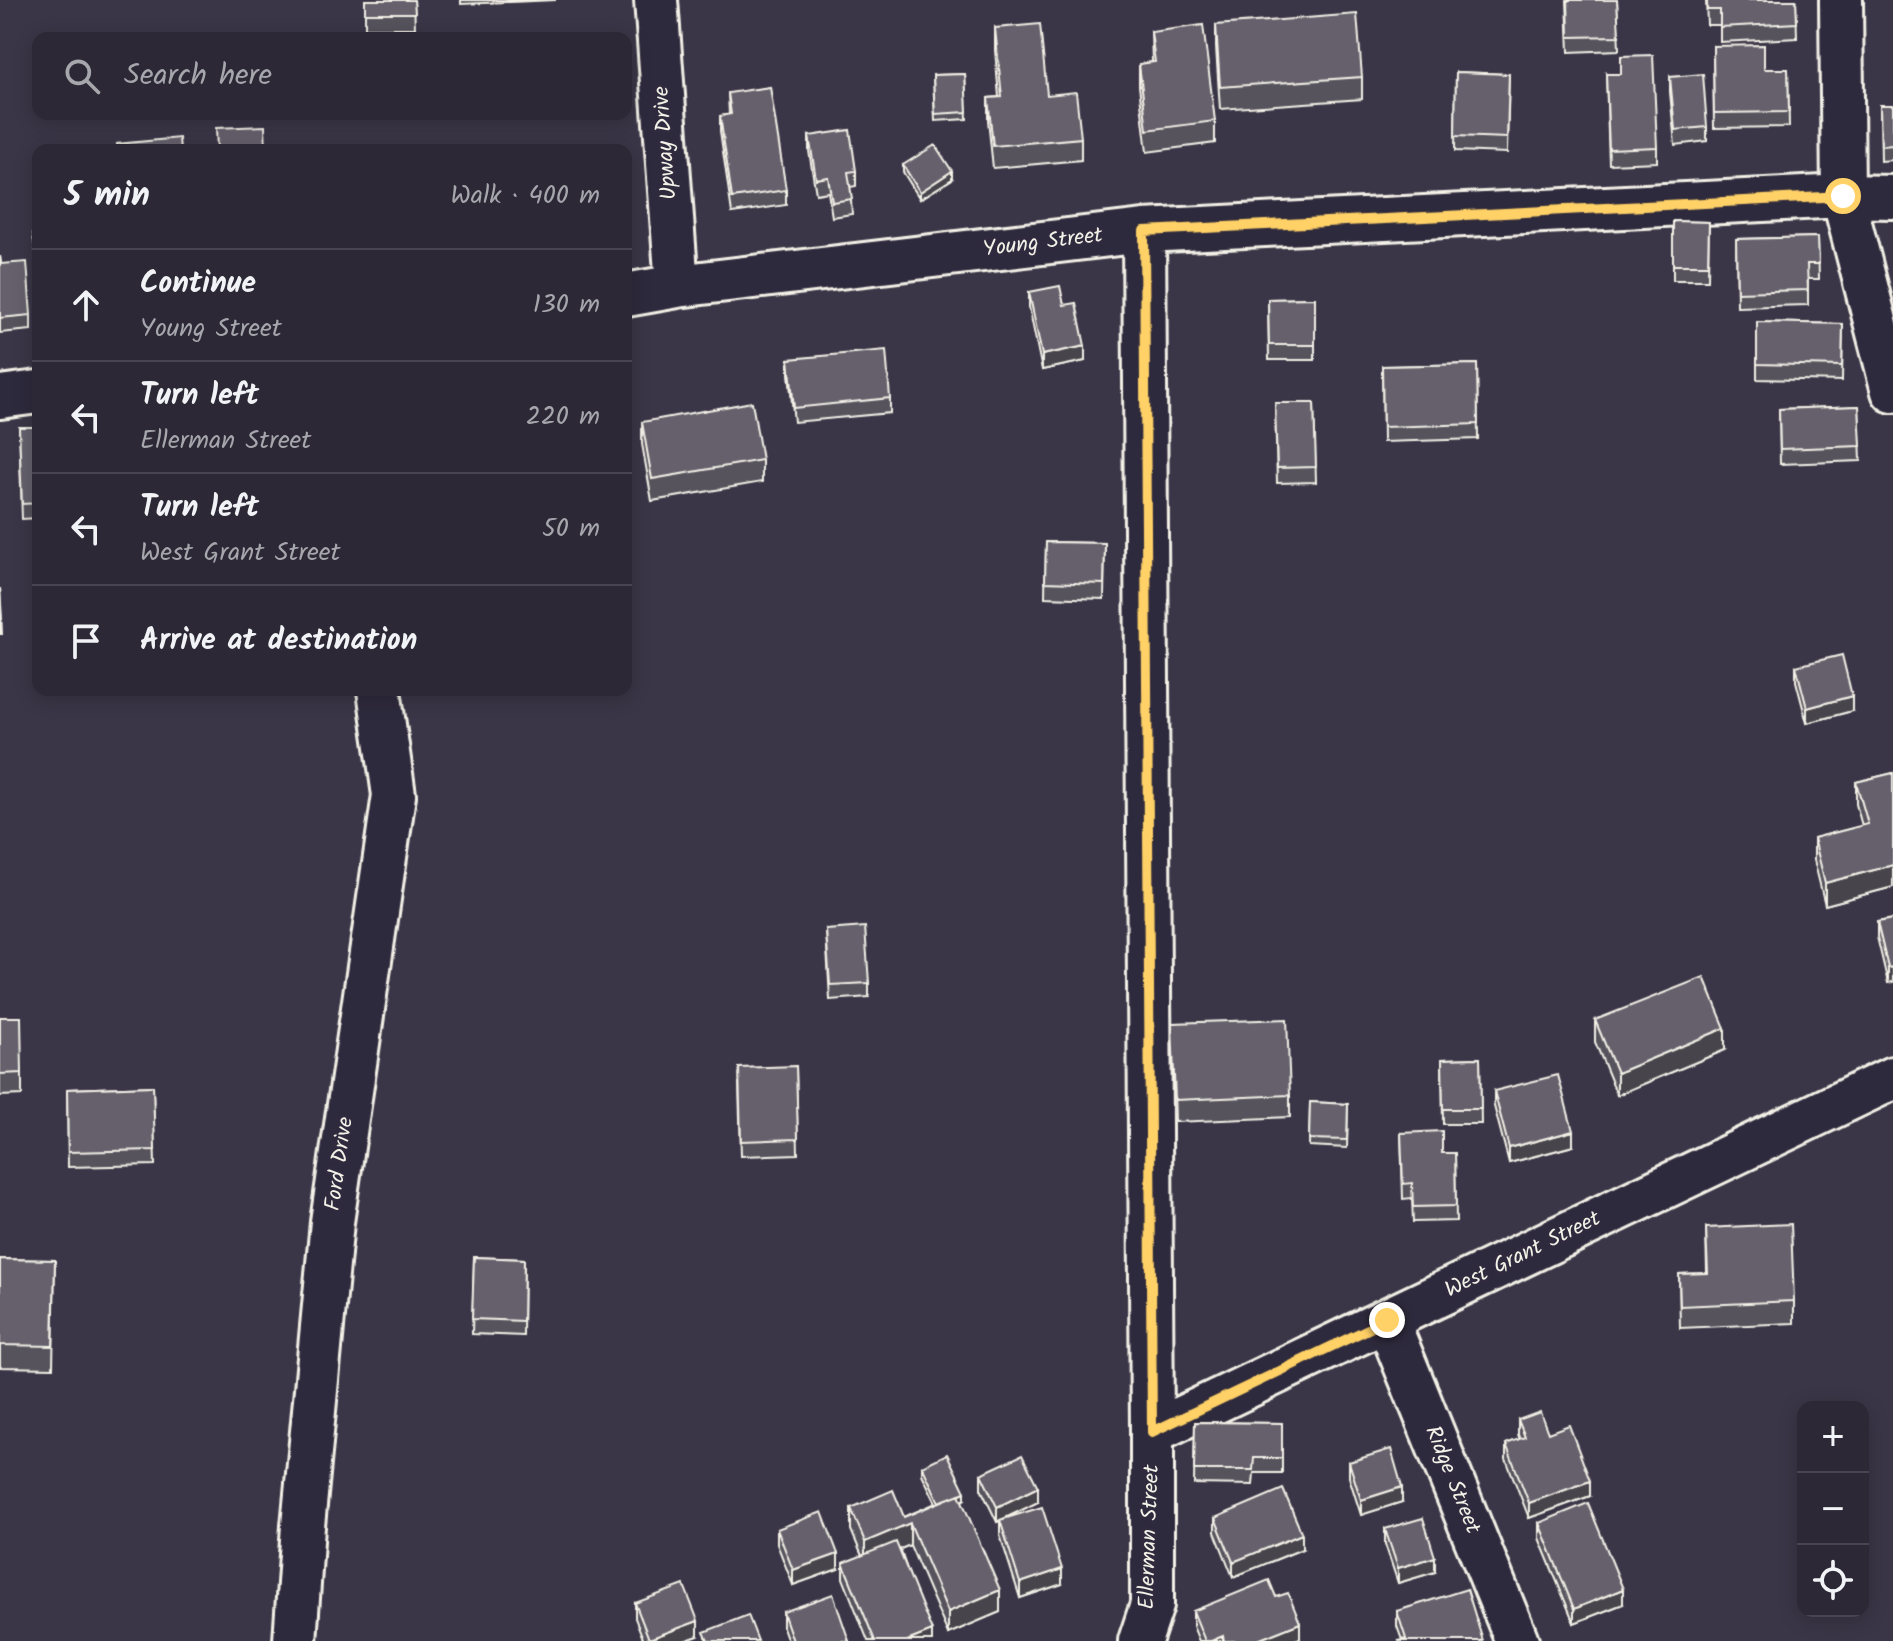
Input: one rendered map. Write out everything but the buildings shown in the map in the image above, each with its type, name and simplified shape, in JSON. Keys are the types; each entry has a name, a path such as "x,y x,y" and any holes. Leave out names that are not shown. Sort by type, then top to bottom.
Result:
{"street":[{"name":"Upway Drive","path":"656,0 677,286"},
{"path":"1841,0 1843,196 1893,391"},
{"name":"Young Street","path":"632,294 1144,231 1843,196 1893,197"},
{"name":"Ellerman Street","path":"1140,1641 1152,1605 1144,231"},
{"path":"0,397 32,393"},
{"name":"Ford Drive","path":"295,1641 332,1222 394,795 380,696"},
{"name":"West Grant Street","path":"1152,1432 1893,1078"},
{"name":"Ridge Street","path":"1387,1320 1517,1641"}],"route":[{"path":"1387,1320 1152,1432 1144,231 1843,196"}]}
